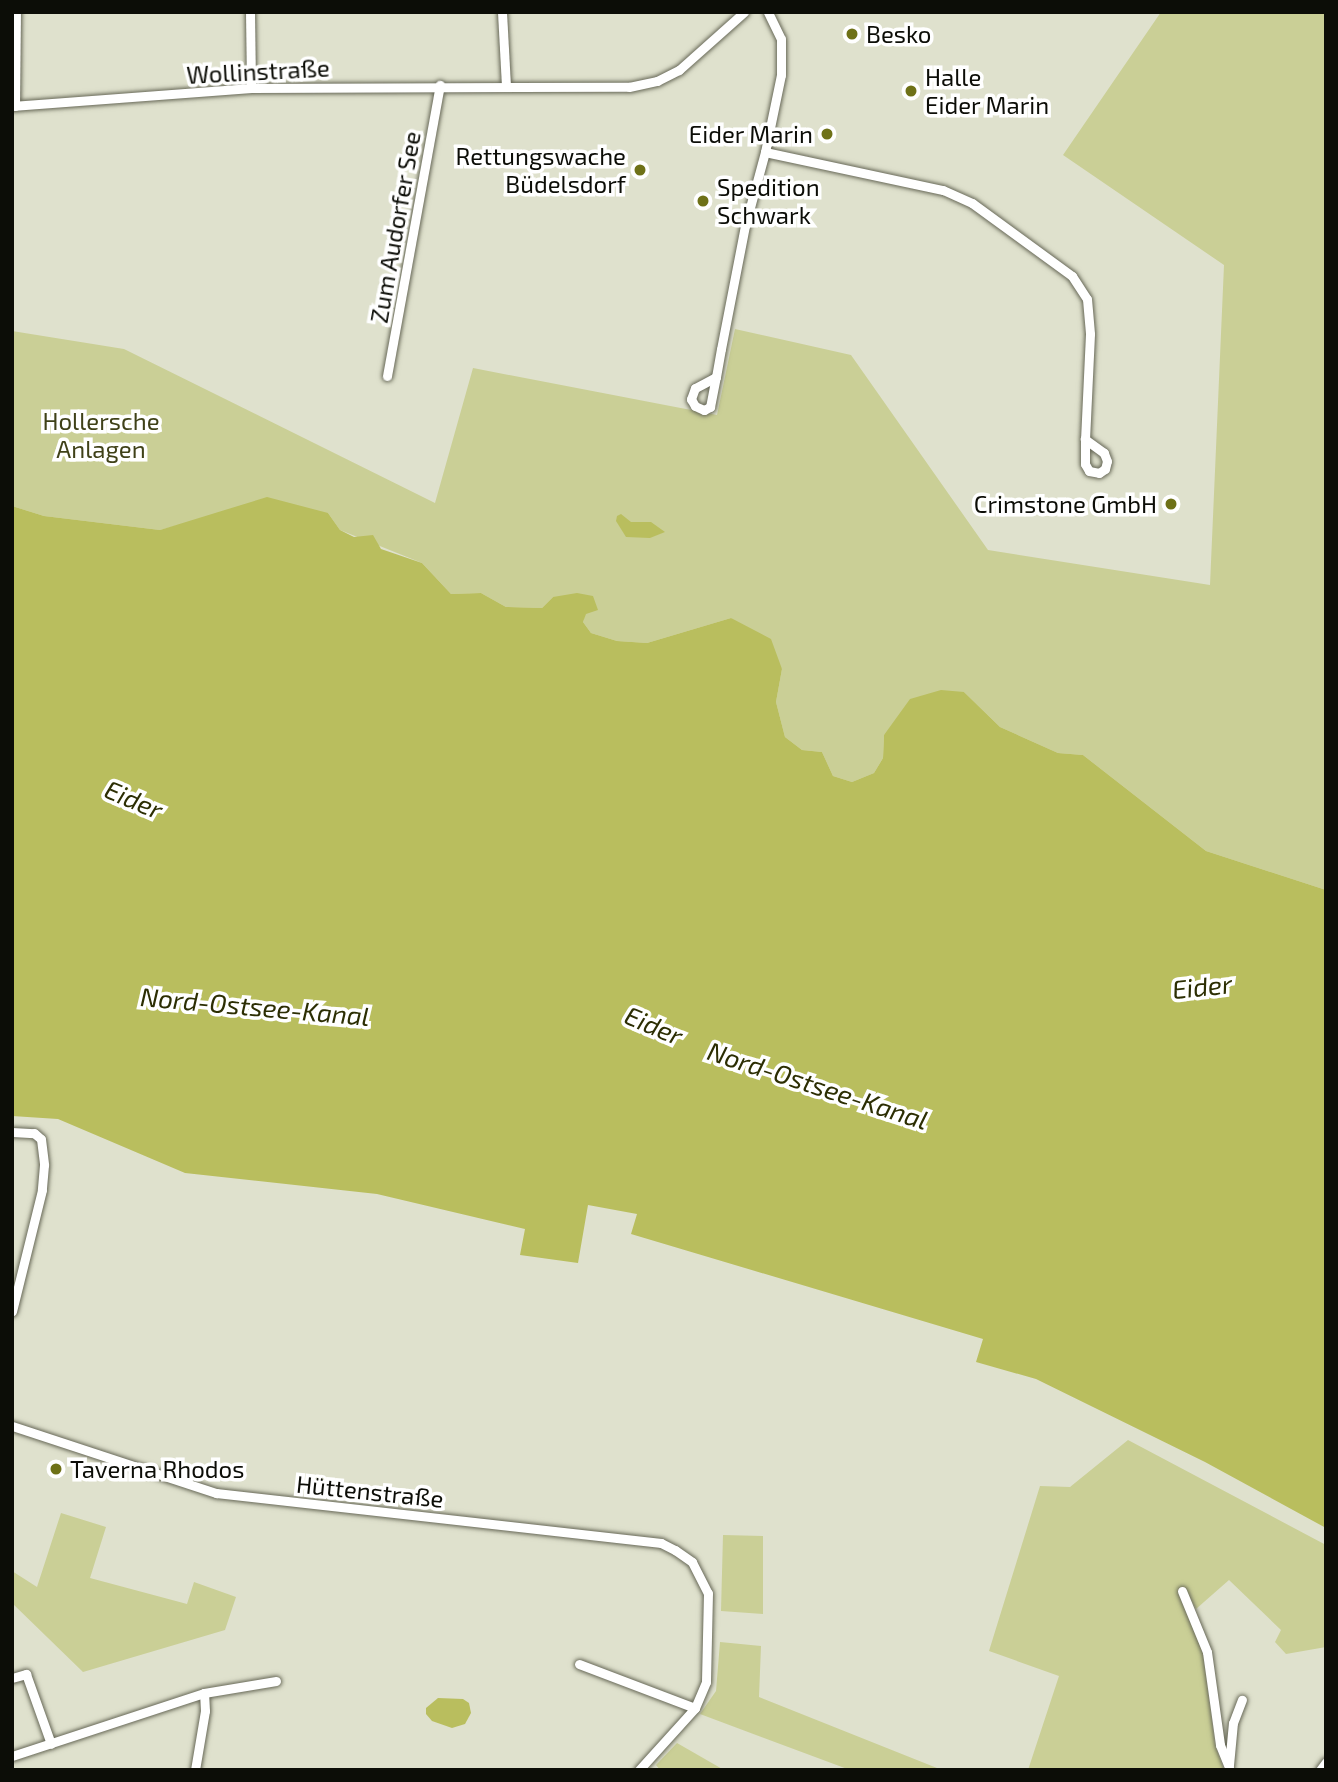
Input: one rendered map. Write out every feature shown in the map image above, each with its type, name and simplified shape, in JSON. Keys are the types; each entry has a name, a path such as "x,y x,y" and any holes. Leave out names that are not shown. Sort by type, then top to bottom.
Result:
{"street":[{"path":"14,106 16,12"},
{"path":"250,12 251,88"},
{"path":"502,12 506,86"},
{"name":"Wollinstraße","path":"14,106 251,88 440,85 629,87 657,81 679,70 744,12"},
{"path":"716,377 745,226 765,152 781,75 781,39 768,12"},
{"name":"Zum Audorfer See","path":"387,376 440,85"},
{"path":"765,152 943,190 972,203 1072,276 1087,299 1090,334 1085,439"},
{"path":"12,1132 38,1135 43,1143 44,1165 43,1190 12,1311"},
{"name":"Hüttenstraße","path":"12,1426 216,1493 660,1543 692,1562 708,1593 706,1682 695,1708"},
{"path":"1182,1591 1207,1652 1220,1745 1229,1769"},
{"path":"579,1664 695,1708 639,1770"},
{"path":"12,1678 26,1674 51,1744"},
{"path":"12,1756 204,1693 276,1681"},
{"path":"195,1770 205,1711 204,1693"},
{"path":"1229,1769 1233,1723 1242,1700"},
{"path":"1320,1770 1326,1762"}],"green space":[{"name":"Hollersche Anlagen","path":"1161,12 1326,12 1326,890 1206,851 1083,755 1058,753 1000,727 964,692 884,735 883,758 874,773 852,782 833,776 822,752 802,750 785,737 776,702 782,669 731,618 647,643 617,641 591,633 583,622 585,614 553,597 542,608 506,607 481,593 451,594 422,563 340,530 328,513 186,523 160,530 44,516 12,506 12,331 124,349 435,503 473,368 717,415 735,329 851,355 988,550 1210,585 1224,265 1063,155"},
{"path":"1128,1440 1326,1545 1326,1647 1286,1654 1275,1642 1281,1630 1229,1580 1196,1609 1185,1588 1178,1593 1203,1653 1215,1745 1224,1770 1028,1770 1059,1676 989,1651 1040,1486 1070,1487"},
{"path":"61,1513 106,1527 90,1578 187,1604 194,1582 236,1597 225,1630 83,1672 12,1603 12,1571 37,1587"},
{"path":"723,1535 763,1536 763,1614 721,1611"},
{"path":"720,1642 761,1646 759,1697 942,1770 850,1770 700,1714 716,1691"},
{"path":"677,1743 724,1770 660,1770 656,1765"}],"water":[{"path":"267,497 328,513 340,530 354,537 373,535 381,549 422,563 451,594 481,593 506,607 542,608 553,597 577,593 593,596 598,610 586,614 583,622 591,633 617,641 647,643 731,618 771,639 782,669 776,702 785,737 802,750 822,752 833,776 852,782 874,773 883,758 884,735 910,699 941,690 964,692 1000,727 1058,753 1083,755 1206,851 1326,890 1326,1528 1205,1462 1036,1379 976,1362 983,1339 631,1234 637,1214 588,1205 578,1263 520,1255 525,1229 377,1194 185,1173 58,1119 12,1116 12,506 44,516 160,530"},
{"path":"621,514 631,522 651,522 665,532 650,538 626,537 616,521"},
{"path":"438,1698 463,1699 469,1703 471,1713 465,1724 452,1728 432,1721 426,1714 426,1708"}],"place":[{"name":"Besko","path":"852,34"},
{"name":"Halle Eider Marin","path":"911,91"},
{"name":"Eider Marin","path":"827,134"},
{"name":"Rettungswache Büdelsdorf","path":"640,170"},
{"name":"Spedition Schwark","path":"703,201"},
{"name":"Crimstone GmbH","path":"1171,504"},
{"name":"Taverna Rhodos","path":"56,1469"}],"water label":[{"name":"Eider","path":"134,799"},
{"name":"Eider","path":"1202,986"},
{"name":"Nord-Ostsee-Kanal","path":"255,1006"},
{"name":"Eider","path":"654,1025"},
{"name":"Nord-Ostsee-Kanal","path":"818,1085"}]}
